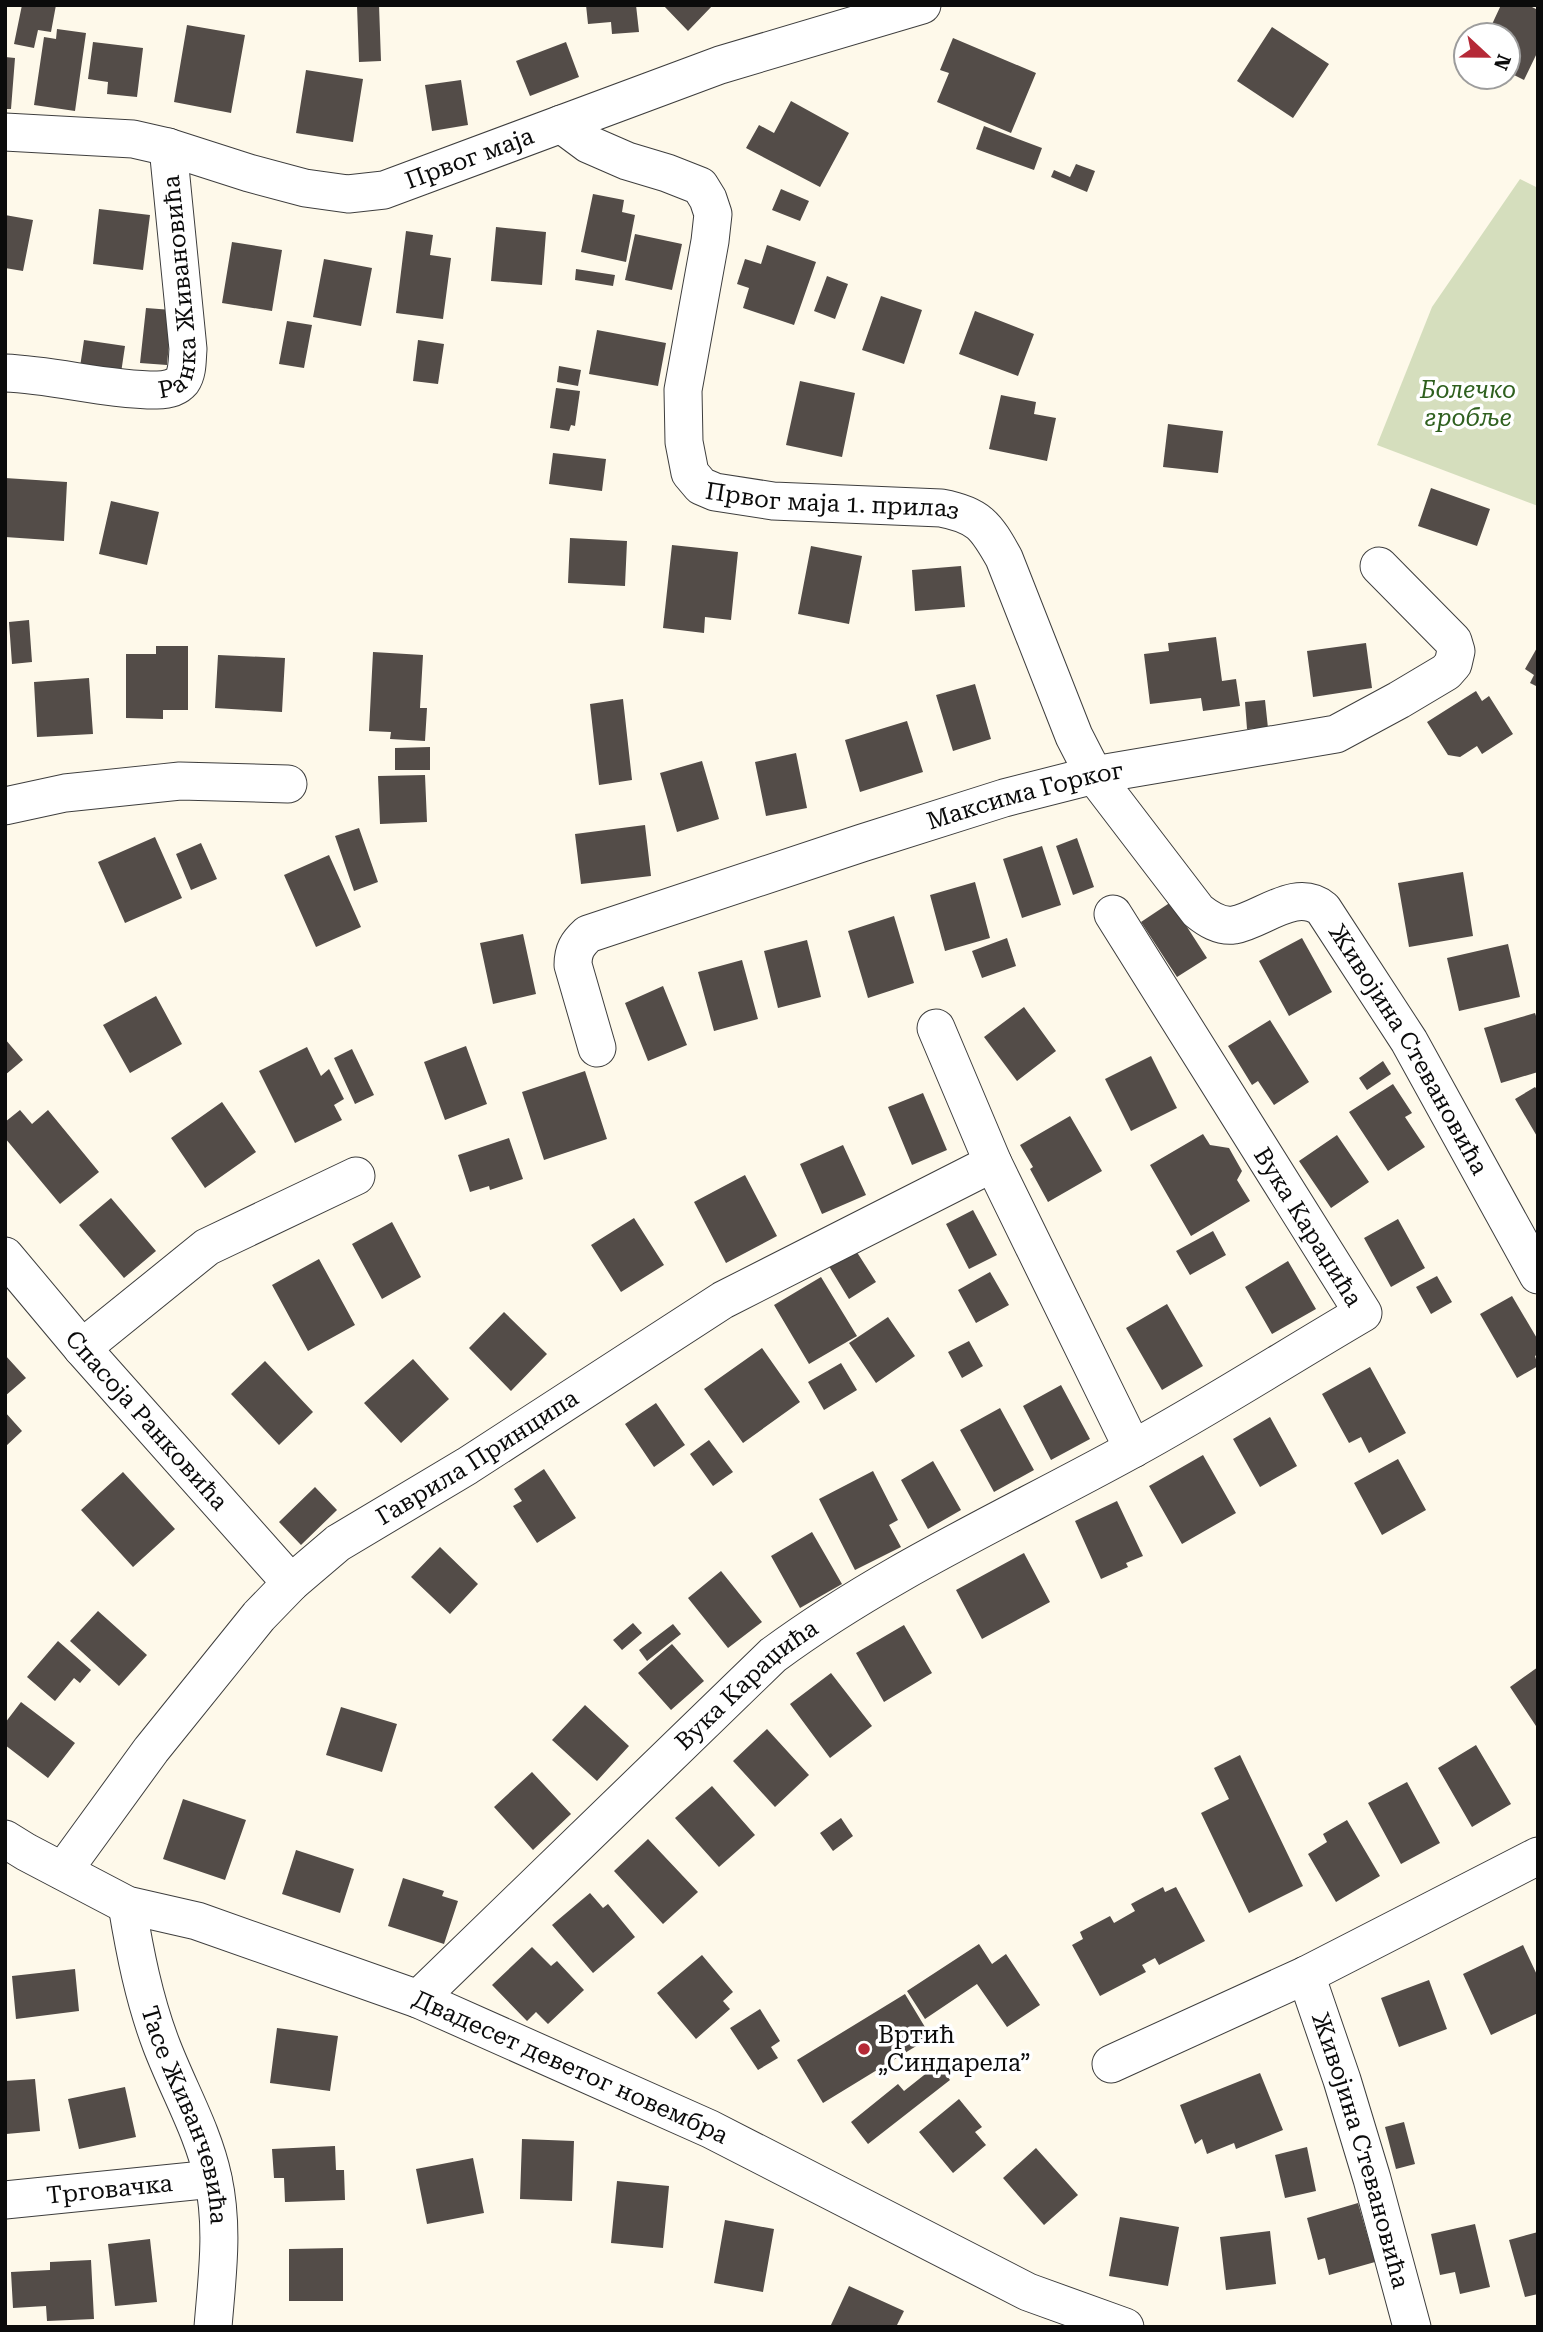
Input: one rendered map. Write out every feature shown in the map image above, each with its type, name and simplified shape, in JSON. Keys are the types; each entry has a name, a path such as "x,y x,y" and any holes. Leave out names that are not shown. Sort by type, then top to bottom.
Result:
{"street":[{"name":"Првог маја","path":"5,132 132,139 305,187 348,194 384,190 720,65 922,5"},
{"name":"Првог маја 1. прилаз","path":"561,124 589,144 627,161 700,186 709,199 713,214 710,241 683,390 684,442 690,473 701,486 715,492 773,501 941,508 976,518 989,531 1003,558 1074,736 1094,775"},
{"name":"Ранка Живановића","path":"5,373 36,374 102,385 159,390 172,388 181,382 186,371 188,349 167,147"},
{"name":"Максима Горког","path":"597,1048 573,965 573,953 579,942 588,934 1004,798 1094,775 1336,734 1436,680 1453,663 1456,651 1453,641 1380,566"},
{"name":"Живојина Стевановића","path":"1094,775 1198,912 1209,920 1233,925 1292,903 1307,901 1316,903 1323,909 1409,1041 1538,1275"},
{"path":"5,806 65,793 180,781 288,784"},
{"name":"Вука Караџића","path":"418,1999 773,1655 810,1628 900,1573 1133,1449 1363,1313 1113,914"},
{"path":"936,1028 993,1163 1133,1449"},
{"name":"Гаврила Принципа","path":"63,1871 151,1750 259,1616 291,1583 338,1543 467,1466 723,1300 993,1163"},
{"path":"82,1348 207,1247 356,1176"},
{"name":"Спасоја Ранковића","path":"5,1256 82,1348 291,1583"},
{"name":"Двадесет деветог новембра","path":"12,1853 63,1871 127,1905 197,1921 418,1999 710,2129 1028,2292 1125,2327"},
{"path":"1111,2064 1306,1975 1538,1856"},
{"name":"Тасе Живанчевића","path":"127,1905 146,2000 162,2046 205,2148 213,2179 219,2217 219,2240 212,2327"},
{"name":"Живојина Стевановића","path":"1306,1975 1373,2179 1412,2327"},
{"name":"Трговачка","path":"5,2200 213,2179"}],"green space":[{"name":"Болечко гробље","path":"1520,179 1538,188 1538,506 1377,445 1432,307"}],"building":[{"path":"22,5 56,5 51,32 38,30 34,48 14,44"},
{"path":"357,5 379,5 381,61 359,62"},
{"path":"586,5 636,5 639,32 612,34 611,22 588,24"},
{"path":"663,5 713,5 688,31"},
{"path":"1501,5 1528,5 1538,10 1538,51 1524,80 1522,21 1494,21"},
{"path":"187,25 245,35 231,113 174,102"},
{"path":"1272,27 1329,64 1293,118 1237,81"},
{"path":"57,29 86,33 75,111 34,105 44,37 56,39"},
{"path":"953,38 1036,73 1011,133 937,102 949,73 940,70"},
{"path":"93,42 143,48 137,97 107,94 108,82 88,79"},
{"path":"566,42 579,77 530,96 516,61"},
{"path":"5,57 15,58 11,109 5,109"},
{"path":"306,70 363,79 353,142 296,133"},
{"path":"461,80 468,125 432,131 425,85"},
{"path":"791,101 849,133 820,187 746,148 759,125 774,133"},
{"path":"984,126 1042,148 1034,170 976,149"},
{"path":"1076,164 1095,171 1087,192 1051,177 1054,170 1070,177"},
{"path":"781,189 809,201 800,221 772,210"},
{"path":"593,194 624,200 622,212 635,215 626,262 581,252"},
{"path":"99,209 150,215 143,270 93,264"},
{"path":"5,215 33,220 23,271 5,268"},
{"path":"496,227 546,232 542,285 491,281"},
{"path":"406,231 433,235 430,255 451,258 443,319 396,313"},
{"path":"635,234 682,244 672,290 625,280"},
{"path":"232,242 282,250 272,311 222,303"},
{"path":"767,245 816,262 794,325 743,308 749,288 737,284 745,259 761,264"},
{"path":"324,259 372,268 361,326 313,317"},
{"path":"576,269 615,275 613,286 575,280"},
{"path":"827,276 848,284 835,319 814,311"},
{"path":"881,296 922,310 904,364 862,350"},
{"path":"146,308 172,310 167,365 140,363"},
{"path":"975,311 1034,334 1018,376 959,354"},
{"path":"287,321 312,325 304,368 279,364"},
{"path":"597,330 666,343 658,386 589,374"},
{"path":"84,340 125,346 121,373 80,367"},
{"path":"418,340 444,344 438,384 413,381"},
{"path":"559,366 581,370 578,386 557,382"},
{"path":"800,381 855,393 842,457 786,445"},
{"path":"556,388 580,391 575,426 571,425 569,431 550,428"},
{"path":"1001,395 1036,402 1034,414 1056,418 1047,461 989,449"},
{"path":"1168,424 1223,431 1218,473 1163,467"},
{"path":"553,453 606,459 602,491 549,484"},
{"path":"5,478 67,482 64,541 5,537"},
{"path":"1431,488 1490,509 1477,546 1418,526"},
{"path":"111,501 159,512 147,565 99,554"},
{"path":"570,538 627,541 625,586 568,583"},
{"path":"672,545 738,552 731,620 705,617 704,633 663,628"},
{"path":"811,546 862,556 849,624 798,614"},
{"path":"961,566 965,607 915,611 912,570"},
{"path":"29,620 32,662 12,664 9,622"},
{"path":"1216,637 1222,681 1236,679 1240,706 1203,711 1201,698 1150,704 1144,654 1169,651 1168,643"},
{"path":"1366,643 1372,688 1313,697 1307,651"},
{"path":"156,646 188,646 188,710 163,710 163,719 126,718 126,654 156,654"},
{"path":"1538,646 1538,687 1530,683 1534,675 1525,669"},
{"path":"373,652 423,655 420,708 427,708 425,741 390,739 391,732 369,731"},
{"path":"218,655 285,658 282,712 215,708"},
{"path":"89,678 93,734 37,737 34,682"},
{"path":"975,684 991,739 953,751 936,695"},
{"path":"1476,691 1482,701 1489,696 1513,734 1482,754 1477,746 1460,757 1448,755 1427,722"},
{"path":"623,699 632,780 599,785 590,704"},
{"path":"1265,700 1268,728 1247,729 1245,702"},
{"path":"907,721 923,772 860,792 845,740"},
{"path":"430,747 430,770 395,770 395,748"},
{"path":"796,753 807,808 766,816 755,762"},
{"path":"702,761 719,819 677,832 660,773"},
{"path":"425,775 427,822 380,824 378,776"},
{"path":"645,825 651,876 581,884 575,834"},
{"path":"359,828 378,882 354,891 335,836"},
{"path":"155,837 182,898 125,923 98,862"},
{"path":"1077,838 1094,887 1073,895 1056,846"},
{"path":"201,843 217,879 191,890 176,854"},
{"path":"1042,846 1061,905 1022,918 1003,859"},
{"path":"329,855 361,927 316,947 284,875"},
{"path":"1463,872 1473,936 1409,947 1398,883"},
{"path":"975,882 990,938 945,951 930,895"},
{"path":"1171,902 1207,958 1177,977 1141,922"},
{"path":"894,916 914,983 868,998 848,931"},
{"path":"523,934 536,994 493,1004 480,943"},
{"path":"1007,938 1016,966 982,978 972,951"},
{"path":"1302,938 1332,992 1289,1016 1259,961"},
{"path":"807,940 821,997 778,1008 764,951"},
{"path":"1508,944 1520,997 1459,1011 1447,958"},
{"path":"742,960 758,1019 714,1031 698,972"},
{"path":"663,986 687,1045 648,1061 625,1003"},
{"path":"156,996 182,1044 130,1073 103,1025"},
{"path":"1024,1007 1056,1051 1017,1081 984,1037"},
{"path":"1535,1013 1538,1022 1538,1072 1501,1083 1484,1028"},
{"path":"1270,1020 1309,1082 1274,1105 1258,1081 1252,1085 1228,1046"},
{"path":"5,1039 23,1060 5,1075"},
{"path":"466,1046 487,1104 445,1120 424,1062"},
{"path":"307,1047 321,1076 329,1069 344,1099 334,1105 342,1120 295,1143 259,1071"},
{"path":"352,1049 374,1095 355,1104 334,1058"},
{"path":"1151,1056 1177,1108 1131,1131 1105,1079"},
{"path":"1383,1061 1391,1074 1367,1090 1359,1078"},
{"path":"585,1071 607,1139 544,1160 522,1092"},
{"path":"1393,1084 1412,1113 1405,1117 1425,1147 1388,1171 1349,1112"},
{"path":"1535,1087 1538,1091 1538,1138 1515,1099"},
{"path":"923,1093 947,1150 912,1165 888,1107"},
{"path":"222,1102 256,1152 205,1188 171,1138"},
{"path":"20,1110 32,1124 48,1110 99,1172 60,1204 5,1138 5,1122"},
{"path":"1070,1116 1102,1171 1048,1202 1020,1145"},
{"path":"1203,1134 1210,1145 1229,1148 1242,1171 1237,1180 1250,1201 1191,1236 1150,1165"},
{"path":"1337,1135 1369,1182 1331,1208 1299,1161"},
{"path":"509,1138 523,1179 490,1190 489,1186 470,1192 458,1155"},
{"path":"843,1145 866,1195 822,1214 800,1164"},
{"path":"745,1175 777,1236 726,1263 694,1202"},
{"path":"111,1198 156,1251 124,1278 79,1225"},
{"path":"973,1210 997,1255 969,1269 946,1224"},
{"path":"634,1218 664,1265 621,1292 591,1245"},
{"path":"1398,1219 1425,1268 1391,1287 1364,1238"},
{"path":"392,1222 421,1277 382,1299 352,1244"},
{"path":"1213,1231 1226,1255 1190,1275 1176,1251"},
{"path":"853,1246 876,1282 849,1299 827,1263"},
{"path":"319,1259 355,1325 308,1351 272,1285"},
{"path":"1288,1261 1316,1309 1272,1334 1245,1287"},
{"path":"990,1272 1009,1305 976,1323 958,1290"},
{"path":"1437,1276 1452,1302 1431,1314 1416,1287"},
{"path":"821,1277 857,1336 809,1364 774,1305"},
{"path":"1512,1296 1538,1340 1538,1354 1535,1356 1538,1366 1517,1378 1480,1314"},
{"path":"1167,1304 1203,1366 1162,1390 1126,1328"},
{"path":"504,1312 547,1354 511,1391 469,1348"},
{"path":"888,1317 915,1356 876,1383 849,1343"},
{"path":"969,1341 983,1366 962,1378 948,1352"},
{"path":"762,1348 800,1402 743,1443 704,1389"},
{"path":"5,1355 26,1378 5,1396"},
{"path":"413,1359 449,1399 401,1443 364,1403"},
{"path":"265,1361 313,1412 279,1445 231,1394"},
{"path":"841,1363 857,1390 824,1410 808,1382"},
{"path":"1370,1367 1406,1433 1369,1453 1361,1437 1349,1443 1322,1394"},
{"path":"1061,1385 1090,1439 1051,1460 1023,1406"},
{"path":"656,1403 685,1445 654,1467 625,1424"},
{"path":"1000,1408 1034,1470 994,1492 960,1430"},
{"path":"5,1412 22,1431 5,1447"},
{"path":"1270,1417 1297,1466 1260,1487 1233,1439"},
{"path":"709,1440 733,1472 713,1486 690,1454"},
{"path":"1203,1455 1236,1513 1182,1544 1149,1486"},
{"path":"1398,1459 1426,1510 1382,1535 1354,1483"},
{"path":"933,1461 961,1510 928,1529 901,1480"},
{"path":"544,1469 576,1518 537,1543 513,1506 522,1501 514,1489"},
{"path":"873,1471 898,1520 889,1525 901,1547 855,1570 819,1499"},
{"path":"123,1472 175,1529 133,1567 81,1510"},
{"path":"315,1487 337,1510 301,1545 279,1522"},
{"path":"1117,1501 1143,1556 1126,1563 1128,1567 1101,1579 1075,1521"},
{"path":"812,1532 842,1584 800,1608 771,1556"},
{"path":"440,1547 478,1584 450,1614 411,1577"},
{"path":"1024,1553 1050,1602 982,1639 956,1590"},
{"path":"721,1571 762,1622 728,1648 688,1598"},
{"path":"98,1611 147,1655 119,1686 70,1641"},
{"path":"633,1623 642,1633 622,1650 613,1640"},
{"path":"673,1624 681,1634 647,1661 639,1650"},
{"path":"904,1625 932,1673 884,1702 856,1653"},
{"path":"58,1641 91,1670 80,1683 74,1678 55,1701 27,1677"},
{"path":"672,1644 704,1681 671,1710 638,1673"},
{"path":"1538,1667 1538,1729 1510,1687"},
{"path":"831,1673 872,1726 830,1758 790,1704"},
{"path":"21,1702 75,1743 48,1778 5,1745 5,1723"},
{"path":"585,1705 629,1746 597,1781 552,1740"},
{"path":"341,1707 397,1724 382,1772 326,1755"},
{"path":"767,1729 809,1775 775,1807 733,1761"},
{"path":"1476,1745 1511,1804 1472,1827 1438,1768"},
{"path":"1240,1755 1303,1886 1249,1913 1201,1813 1229,1799 1214,1768"},
{"path":"532,1772 571,1814 533,1850 494,1807"},
{"path":"1407,1782 1440,1843 1401,1864 1368,1803"},
{"path":"712,1786 755,1835 719,1867 675,1818"},
{"path":"183,1799 246,1820 225,1880 163,1859"},
{"path":"841,1818 853,1836 833,1851 820,1833"},
{"path":"1347,1820 1380,1876 1336,1902 1308,1854 1327,1842 1323,1834"},
{"path":"648,1839 698,1892 663,1924 614,1871"},
{"path":"296,1850 354,1869 340,1913 282,1894"},
{"path":"403,1878 444,1891 442,1896 458,1901 444,1944 388,1926"},
{"path":"1163,1887 1165,1892 1176,1887 1205,1941 1159,1965 1155,1958 1142,1965 1146,1972 1100,1996 1072,1945 1083,1939 1080,1932 1110,1916 1114,1923 1135,1911 1131,1904"},
{"path":"590,1893 603,1908 608,1904 635,1937 593,1973 552,1925"},
{"path":"979,1944 992,1964 1006,1954 1040,2005 1007,2027 977,1984 925,2019 907,1991"},
{"path":"1523,1945 1538,1977 1538,2013 1491,2035 1463,1974"},
{"path":"532,1947 551,1966 557,1961 584,1990 548,2024 536,2012 527,2021 492,1985"},
{"path":"702,1955 733,1992 723,2001 730,2009 696,2039 657,1993"},
{"path":"75,1969 79,2011 16,2019 12,1976"},
{"path":"1429,1980 1447,2029 1399,2047 1381,1998"},
{"name":"Вртић „Синдарела”","path":"905,1994 931,2037 823,2103 797,2060"},
{"path":"760,2009 780,2041 771,2047 778,2058 758,2070 730,2028"},
{"path":"277,2028 338,2036 330,2091 270,2083"},
{"path":"938,2064 950,2080 868,2144 851,2122 898,2084 904,2091"},
{"path":"1260,2073 1283,2130 1236,2149 1234,2143 1207,2154 1202,2139 1195,2144 1180,2105"},
{"path":"35,2079 40,2131 6,2134 5,2081"},
{"path":"125,2087 136,2137 79,2149 68,2099"},
{"path":"959,2099 982,2127 975,2132 986,2145 953,2173 919,2132"},
{"path":"1404,2122 1415,2164 1396,2169 1385,2127"},
{"path":"522,2139 574,2141 572,2201 520,2199"},
{"path":"335,2146 336,2170 344,2170 345,2200 285,2202 284,2178 274,2178 272,2149"},
{"path":"1307,2147 1316,2191 1285,2198 1275,2155"},
{"path":"1036,2148 1078,2195 1044,2225 1003,2178"},
{"path":"473,2158 484,2213 427,2224 416,2169"},
{"path":"617,2181 669,2186 663,2248 611,2243"},
{"path":"1358,2203 1375,2262 1329,2275 1325,2258 1318,2260 1307,2218"},
{"path":"1120,2217 1179,2227 1168,2286 1109,2276"},
{"path":"725,2220 774,2229 763,2292 714,2283"},
{"path":"1475,2224 1490,2287 1460,2294 1455,2272 1440,2275 1431,2234"},
{"path":"1270,2231 1276,2284 1226,2290 1220,2237"},
{"path":"1538,2232 1538,2294 1525,2297 1509,2240"},
{"path":"150,2239 157,2302 115,2306 108,2244"},
{"path":"343,2248 343,2301 289,2301 289,2249"},
{"path":"91,2260 94,2319 47,2321 46,2306 13,2308 11,2272 50,2270 50,2262"},
{"path":"849,2286 904,2311 896,2327 830,2327"}],"place":[{"name":"Вртић „Синдарела”","path":"864,2049"}]}
